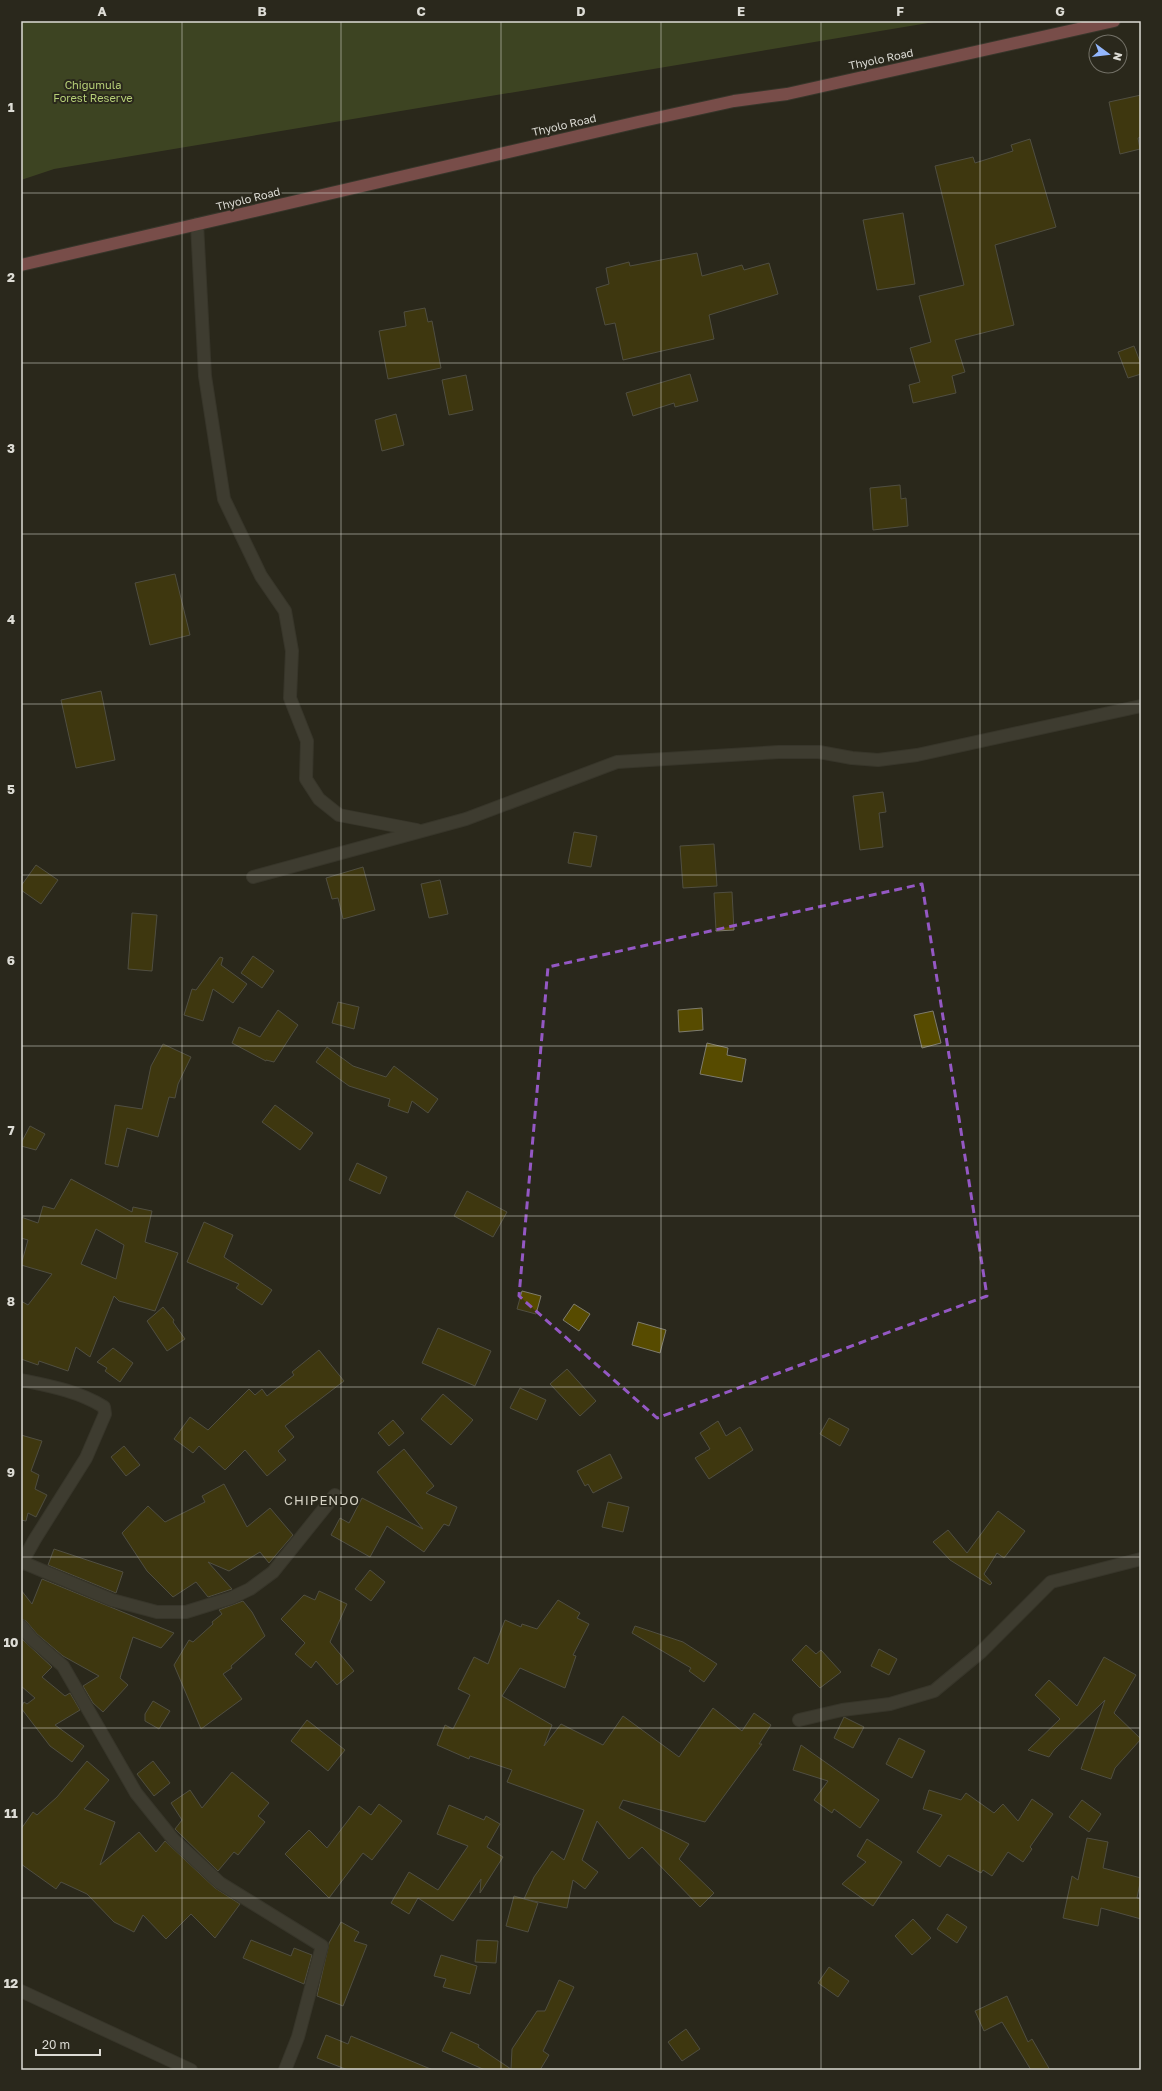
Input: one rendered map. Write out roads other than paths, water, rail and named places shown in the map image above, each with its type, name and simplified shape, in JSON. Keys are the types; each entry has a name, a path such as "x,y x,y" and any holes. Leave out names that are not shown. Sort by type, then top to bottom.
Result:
{"highway":[{"name":"Thyolo Road","path":"21,265 630,123 734,101 787,94 1114,21"}],"street":[{"path":"197,224 205,376 224,499 261,576 285,611 292,651 290,698 307,741 306,779 319,799 339,815 420,830"},
{"path":"253,877 420,830 466,819 617,762 779,752 819,752 852,758 878,760 917,755 1141,706"},
{"path":"21,1380 72,1391 90,1398 104,1407 105,1414 86,1458 35,1539 22,1563 112,1600 157,1612 186,1612 231,1598 250,1590 273,1572 335,1495"},
{"path":"799,1720 842,1710 890,1704 934,1691 980,1652 1051,1582 1141,1559"},
{"path":"21,1626 32,1639 63,1666 136,1792 173,1839 220,1883 322,1946 298,2037 285,2070"},
{"path":"21,1991 191,2070"}],"district":[{"name":"CHIPENDO","path":"322,1500"}],"park label":[{"name":"Chigumula Forest Reserve","path":"93,91"}]}
